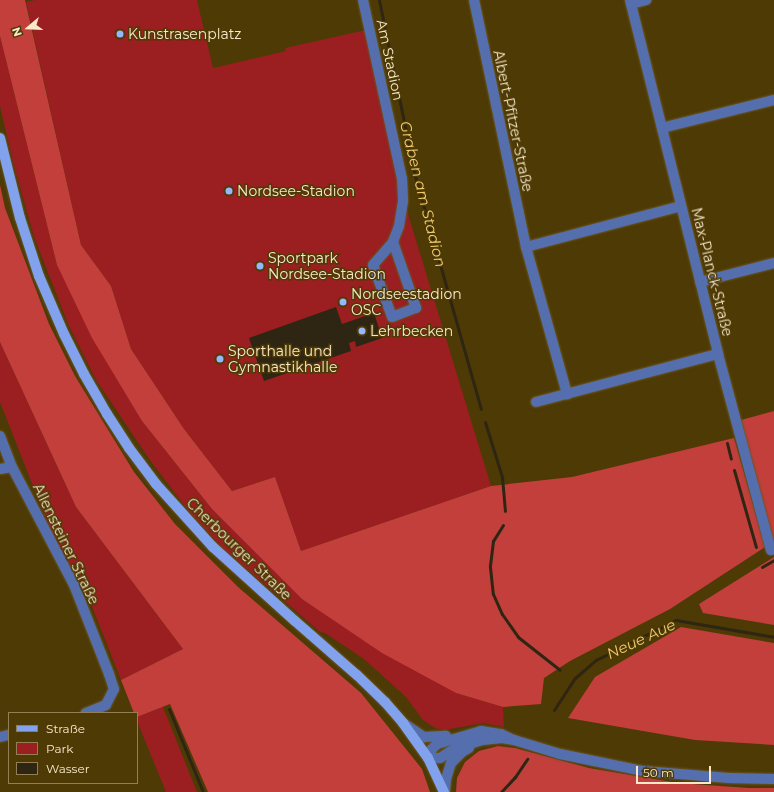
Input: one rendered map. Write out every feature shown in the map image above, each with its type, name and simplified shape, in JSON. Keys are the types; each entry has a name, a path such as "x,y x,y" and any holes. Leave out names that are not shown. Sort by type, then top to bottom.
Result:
{"main road":[{"name":"Cherbourger Straße","path":"0,138 20,218 39,276 64,334 84,374 129,448 156,484 213,547 295,622 357,675 403,723 428,758 445,792"}],"street":[{"name":"Am Stadion","path":"363,0 402,179 403,200 399,226 392,242 373,265 392,317 416,308 392,242"},
{"name":"Albert-Pfitzer-Straße","path":"474,0 526,247 567,394"},
{"path":"630,2 646,0"},
{"name":"Max-Planck-Straße","path":"630,2 718,354 772,549"},
{"path":"662,128 774,100"},
{"path":"526,247 681,206"},
{"path":"700,282 774,263"},
{"path":"536,402 718,354"},
{"name":"Allensteiner Straße","path":"0,436 12,467 74,585 114,689 106,704 88,712"},
{"path":"0,469 12,467"},
{"path":"403,723 424,737 434,738 464,735"},
{"path":"514,740 501,734 480,731 437,744 431,750 428,758 440,758 454,749 482,740 502,738 514,740 568,756 643,771 729,778 774,779"},
{"path":"445,792 446,779 451,763 462,752 482,740"}],"green space":[{"name":"Sportpark Nordsee-Stadion","path":"35,0 197,0 213,68 286,51 285,48 366,30 397,178 491,486 301,551 275,477 232,491 184,429 131,349 111,286 81,245 26,2"},
{"path":"0,36 57,265 142,421 212,509 302,599 456,693 503,707 504,727 483,723 445,730 435,728 423,720 406,697 364,659 325,633 320,632 224,549 191,514 152,463 96,380 68,324 34,237 14,166 0,106"},
{"path":"0,342 76,507 183,649 121,680 87,594 51,532 0,402"},
{"path":"163,707 197,792 166,792 138,723 138,717"}],"shaded area":[{"path":"0,0 25,0 81,245 111,286 131,349 184,429 232,491 275,477 301,551 491,486 572,477 734,438 765,547 670,609 570,661 544,678 541,704 503,707 456,693 382,653 302,599 212,509 142,421 92,338 57,265 0,36"},
{"path":"0,185 5,208 49,324 75,376 134,472 175,524 238,587 361,693 422,769 430,792 208,792 170,704 138,717 138,712 134,712 121,680 183,649 76,507 0,342"},
{"path":"774,411 774,543 773,543 741,420"},
{"path":"774,557 774,625 703,613 699,604"},
{"path":"681,627 774,643 774,745 695,740 568,718 595,677"},
{"path":"498,746 515,748 589,768 678,783 749,788 774,788 774,792 456,792 457,778 465,762 479,751"}],"water":[{"path":"336,307 342,324 374,313 382,338 356,347 355,341 349,343 351,351 264,381 249,338"}],"waterway":[{"name":"Graben am Stadion","path":"379,0 415,176 481,409"},
{"name":"Graben am Stadion","path":"485,422 502,477 505,511"},
{"path":"727,443 731,459"},
{"path":"734,470 756,547"},
{"name":"Graben am Stadion","path":"503,525 493,541 490,567 493,594 502,614 518,637 560,670"},
{"path":"762,567 774,560"},
{"name":"Neue Aue","path":"554,710 575,678 596,660 676,620 774,637"},
{"path":"169,709 203,792"},
{"name":"Neue Aue","path":"501,792 515,777 527,759"}],"place":[{"name":"Kunstrasenplatz","path":"120,34"},
{"name":"Nordsee-Stadion","path":"229,191"},
{"name":"Sportpark Nordsee-Stadion","path":"260,266"},
{"name":"Nordseestadion OSC","path":"343,302"},
{"name":"Lehrbecken","path":"362,331"},
{"name":"Sporthalle und Gymnastikhalle","path":"220,359"}]}
